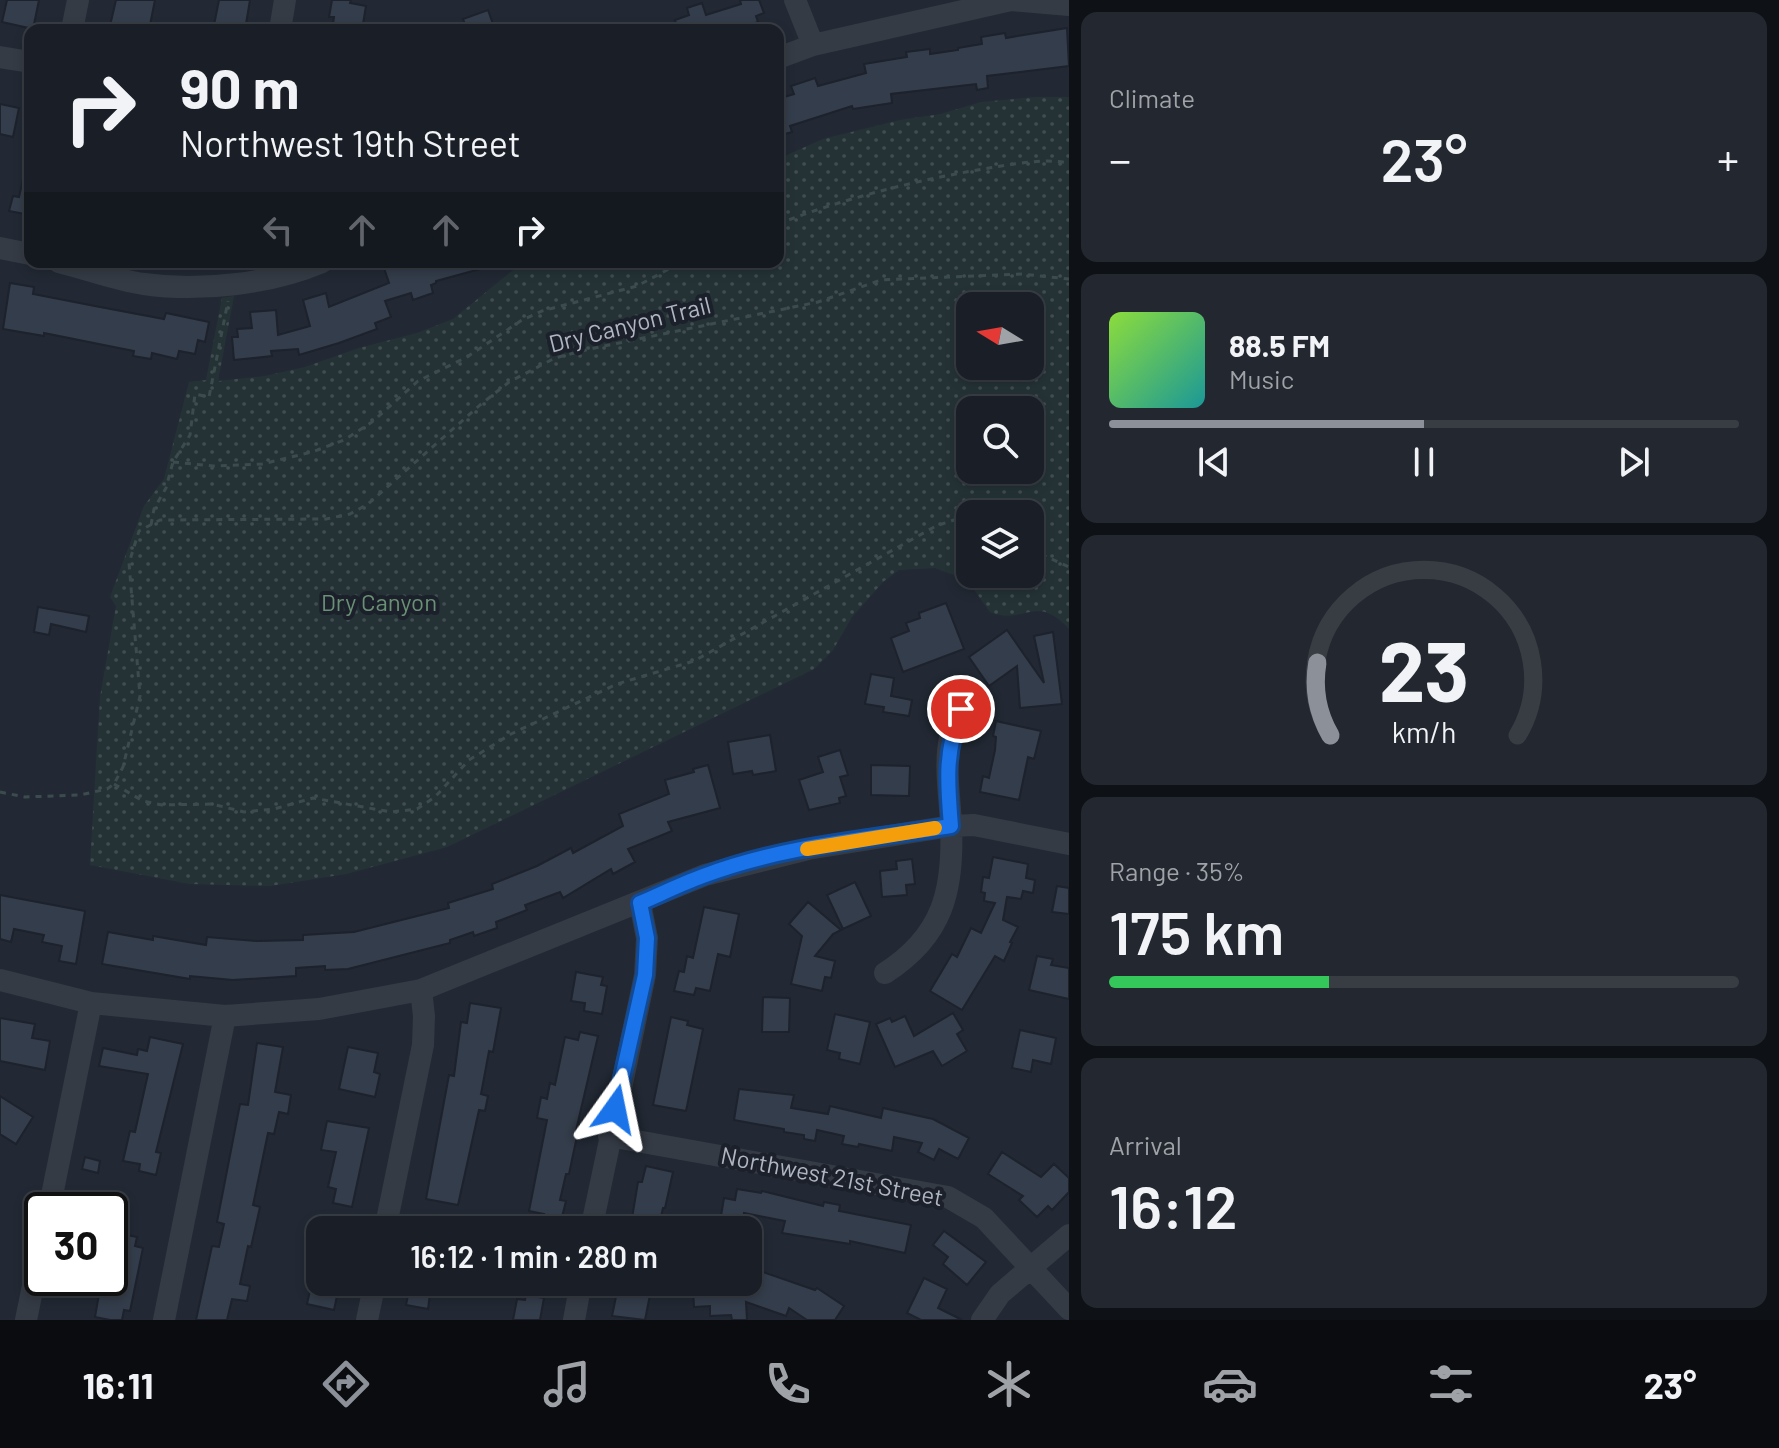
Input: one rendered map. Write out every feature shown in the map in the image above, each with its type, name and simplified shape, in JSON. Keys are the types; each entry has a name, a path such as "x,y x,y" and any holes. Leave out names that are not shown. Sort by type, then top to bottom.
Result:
{"street":[{"path":"73,24 78,0"},
{"path":"281,24 285,0"},
{"path":"795,0 813,45"},
{"path":"784,56 813,45 1011,0 1069,5"},
{"path":"0,57 24,61"},
{"path":"0,248 24,253"},
{"path":"82,268 143,284 190,287 289,268"},
{"path":"885,973 906,960 929,932 945,904 950,878 951,826 947,774 950,738 961,709"},
{"path":"0,980 91,1003 225,1016 319,1009 421,990 705,875 808,849 974,825 1069,844"},
{"path":"594,1216 645,975 647,938 640,903"},
{"path":"388,1216 423,1045 421,990"},
{"path":"53,1192 91,1003"},
{"path":"164,1320 225,1016"},
{"name":"Northwest 21st Street","path":"609,1136 948,1197 984,1218 1069,1309"},
{"path":"982,1320 1000,1294 1069,1235"},
{"path":"26,1320 31,1296"},
{"path":"367,1320 372,1296"},
{"path":"574,1320 578,1296"}],"path":[{"path":"784,222 822,207 946,175 1023,163 1069,163"},
{"path":"173,462 213,466 262,464 312,452 344,440 372,422 418,381 467,357 522,320 542,311 637,286 671,268"},
{"name":"Dry Canyon Trail","path":"151,525 160,520 326,519 350,514 368,504 509,382 555,358 818,302 881,280 1022,274 1069,279"},
{"path":"0,792 25,797 80,795 107,789 114,784 123,767 140,696 129,563 139,531 151,525 154,509 166,488 173,462 190,435 195,394 209,397 244,276"},
{"path":"114,784 143,801 162,805 212,804 244,812 274,809 313,798 391,812 417,809 435,797 469,760 511,734 617,684 694,661 936,526 956,520"},
{"path":"1044,555 1069,567"}],"green space":[{"name":"Dry Canyon","path":"1069,97 1069,629 1057,618 1038,611 1012,615 990,612 973,588 1044,588 1044,500 956,500 956,576 935,568 899,570 883,582 852,617 833,650 814,669 447,847 346,874 270,886 190,884 90,865 100,697 116,606 110,597 144,506 164,479 189,382 206,380 222,298 234,296 218,381 265,376 305,367 359,348 417,333 453,319 516,268 784,268 784,156 823,139 900,120 941,114 981,102"}],"building":[{"path":"7,0 39,0 34,24 24,24 24,27 2,22"},
{"path":"116,0 155,0 150,24 110,24"},
{"path":"219,0 250,0 246,24 214,24"},
{"path":"332,0 351,0 350,3 366,6 363,24 333,24 334,17 329,17"},
{"path":"740,0 759,0 764,13 756,16 758,22 676,24 675,20 689,15 687,8 702,3 706,15 741,4"},
{"path":"488,10 493,24 465,24 463,19"},
{"path":"1067,28 1069,66 987,76 988,88 977,90 976,84 891,94 892,103 853,109 852,106 790,126 792,132 784,134 784,97 794,94 791,86 815,78 818,86 866,73 864,64 907,57 906,52 930,49 930,54 982,44 981,37 1005,33 1006,38"},
{"path":"0,104 19,108 13,137 0,134"},
{"path":"24,175 24,214 9,211 13,196 19,197"},
{"path":"384,268 484,268 436,281 431,285 433,293 413,300 411,293 385,301 391,317 375,323 377,329 299,355 298,349 271,351 272,356 234,360 232,337 238,337 237,329 252,328 250,312 276,310 278,335 310,326 303,300 326,293 329,307 389,283"},
{"path":"10,283 34,287 33,294 164,319 166,313 209,322 205,342 198,340 195,354 179,351 177,359 152,353 151,359 133,356 134,351 44,333 44,336 3,329"},
{"path":"946,603 964,649 903,672 891,638 909,631 906,623 920,618 919,613"},
{"path":"38,607 89,616 86,632 51,624 49,635 34,632"},
{"path":"1007,630 1044,683 1034,636 1053,632 1062,704 1020,708 1017,666 989,686 969,657"},
{"path":"871,674 894,678 891,696 912,700 909,716 883,712 884,707 865,704"},
{"path":"996,721 1041,731 1034,759 1028,757 1019,800 980,792 983,776 989,778 995,750 996,737 993,736"},
{"path":"770,735 776,771 733,774 728,742"},
{"path":"840,750 848,775 840,777 846,796 839,798 840,803 809,810 799,780 823,772 818,757"},
{"path":"708,765 720,808 668,822 672,831 628,849 635,862 613,874 611,869 563,898 560,892 525,905 527,910 496,922 497,928 474,936 473,932 450,940 450,943 348,969 325,970 325,966 296,968 296,976 233,980 190,976 190,979 102,964 108,932 206,945 207,937 257,941 303,940 303,935 354,932 449,908 448,903 493,889 492,884 571,848 573,853 623,826 619,814 669,794 665,780"},
{"path":"871,765 910,766 909,796 871,795"},
{"path":"993,857 1028,864 1026,878 1035,880 1033,893 1023,891 1021,899 1007,897 1003,920 1018,927 1012,943 1004,961 995,956 962,1010 930,991 952,954 957,957 971,928 981,933 995,903 984,901 985,893 981,892 983,877 989,878"},
{"path":"912,859 915,884 906,885 907,895 882,897 880,871 897,869 896,861"},
{"path":"855,882 871,916 843,929 827,895"},
{"path":"1057,886 1069,888 1069,914 1052,912"},
{"path":"0,895 85,911 76,964 59,961 62,946 42,942 44,935 14,929 11,942 0,939"},
{"path":"808,902 841,930 833,934 815,956 835,961 831,978 825,977 822,991 791,984 802,936 789,924"},
{"path":"704,907 739,914 730,957 718,954 710,991 696,988 694,995 674,991 679,971 684,972 687,956 693,958"},
{"path":"1037,956 1053,959 1051,965 1069,968 1069,999 1029,990"},
{"path":"576,972 603,977 601,985 607,986 602,1014 584,1011 585,1003 571,1001"},
{"path":"763,997 790,998 789,1032 762,1032"},
{"path":"470,1003 501,1008 481,1094 488,1096 485,1111 479,1110 458,1205 426,1199 449,1075 454,1076 461,1022 467,1023"},
{"path":"953,1013 963,1030 957,1034 967,1051 942,1066 933,1051 895,1067 876,1024 905,1016 914,1036"},
{"path":"835,1014 870,1022 860,1064 839,1059 840,1053 827,1050"},
{"path":"671,1017 703,1029 686,1111 653,1105"},
{"path":"0,1018 35,1024 32,1038 50,1041 45,1070 0,1061"},
{"path":"1020,1030 1056,1038 1051,1064 1033,1060 1031,1072 1012,1068"},
{"path":"580,1032 598,1036 569,1174 566,1174 560,1200 566,1201 562,1216 543,1216 529,1211 547,1120 537,1118 541,1097 547,1099 550,1083 555,1085 565,1037 578,1040"},
{"path":"150,1037 183,1044 156,1152 161,1153 156,1175 139,1171 140,1164 123,1161 130,1131 135,1132 148,1074 99,1066 103,1048 137,1055 138,1049 147,1051"},
{"path":"257,1043 283,1047 275,1092 291,1095 288,1114 279,1112 274,1134 268,1133 253,1205 260,1207 240,1284 250,1286 247,1301 232,1299 227,1320 196,1320 212,1246 219,1247 224,1224 217,1222 240,1104 248,1105"},
{"path":"348,1047 378,1053 374,1072 380,1074 375,1097 339,1089"},
{"path":"739,1089 794,1095 791,1108 828,1114 830,1106 881,1118 883,1108 933,1119 969,1138 958,1159 939,1149 934,1160 918,1152 922,1143 894,1137 892,1151 842,1144 844,1136 817,1130 815,1141 804,1139 804,1135 784,1132 784,1129 734,1120"},
{"path":"0,1096 33,1117 16,1144 0,1134"},
{"path":"327,1121 369,1128 352,1207 333,1203 336,1189 328,1187 336,1152 321,1150"},
{"path":"1002,1152 1041,1177 1054,1164 1069,1178 1069,1192 1052,1210 1048,1206 1037,1217 1019,1200 1023,1196 988,1174"},
{"path":"85,1157 100,1161 98,1173 82,1169"},
{"path":"646,1166 673,1172 661,1216 632,1216 638,1182 642,1182"},
{"path":"737,1189 762,1191 823,1206 824,1202 840,1205 839,1211 911,1225 905,1253 850,1241 850,1244 782,1233 785,1221 762,1216 744,1213 744,1216 721,1216 724,1198 735,1200"},
{"path":"944,1231 986,1262 967,1285 943,1264 948,1257 933,1245"},
{"path":"128,1235 137,1237 135,1246 143,1248 130,1311 124,1310 122,1320 95,1317 99,1296 128,1296"},
{"path":"762,1272 815,1290 817,1288 844,1306 835,1320 807,1320 789,1308 786,1316 746,1302 747,1320 732,1320 731,1315 710,1316 710,1306 694,1307 693,1296 762,1296"},
{"path":"924,1278 947,1289 938,1308 962,1320 921,1320 907,1313"},
{"path":"309,1296 337,1296 334,1310 307,1304"},
{"path":"408,1296 430,1296 428,1309 406,1305"},
{"path":"526,1296 544,1298 540,1320 513,1320 517,1299 525,1300"},
{"path":"616,1296 650,1296 645,1320 612,1316"}],"slow traffic":[{"path":"807,849 935,828"}],"route":[{"path":"615,1109 645,975 647,938 640,903 705,875 755,861 808,849 951,826 947,774 950,738 961,709"}]}
